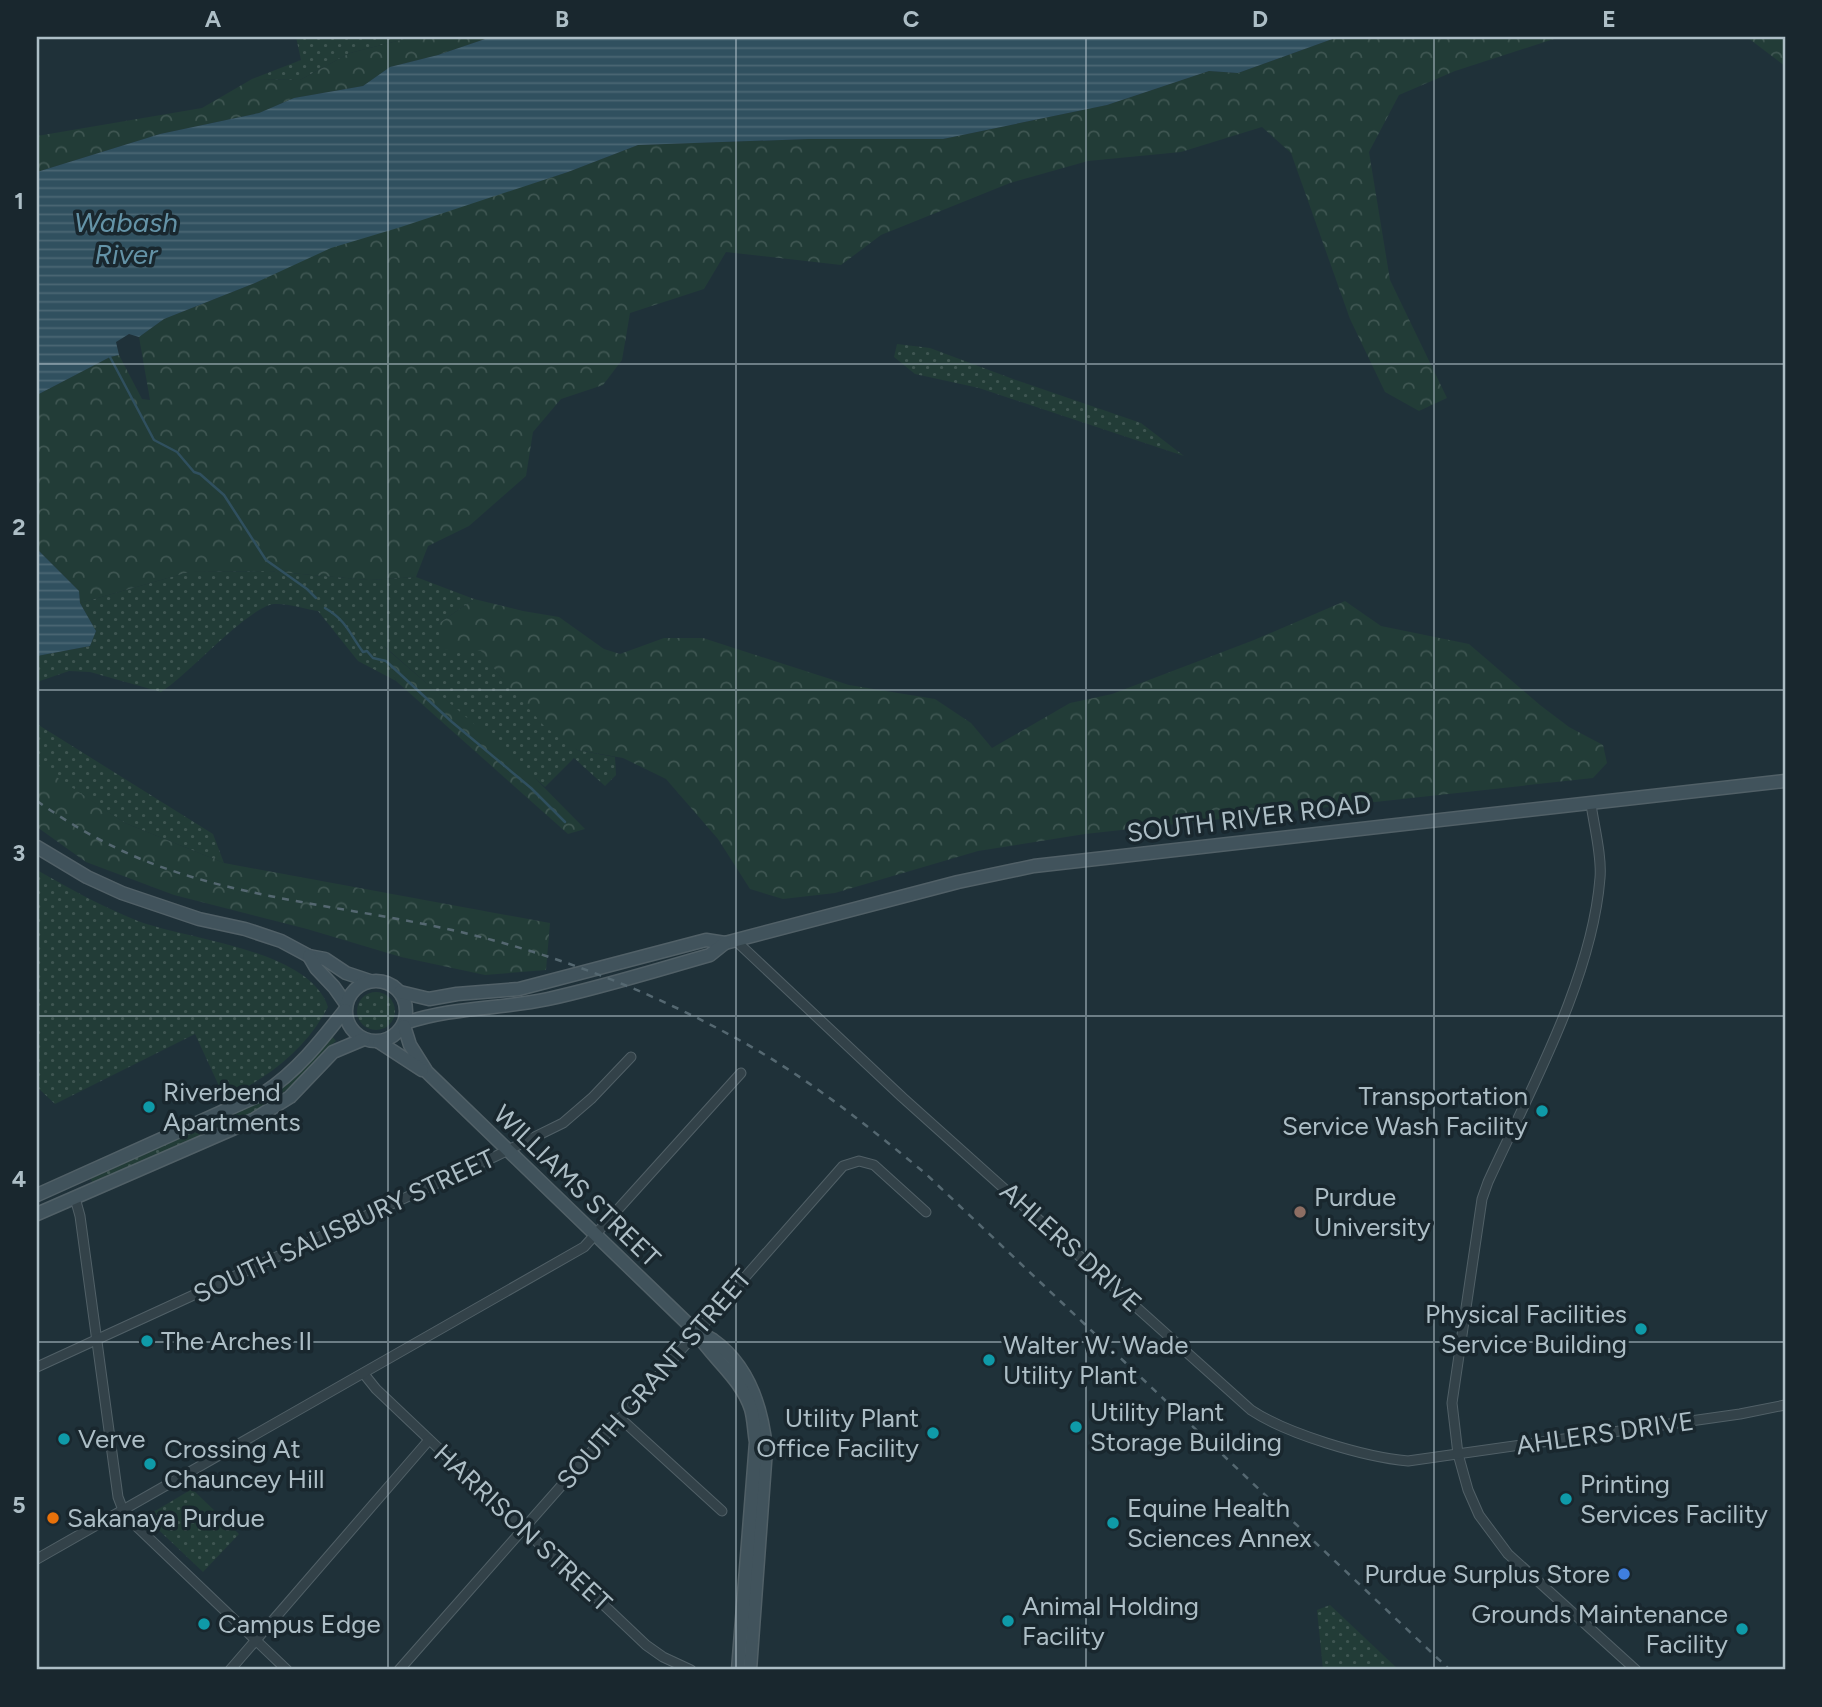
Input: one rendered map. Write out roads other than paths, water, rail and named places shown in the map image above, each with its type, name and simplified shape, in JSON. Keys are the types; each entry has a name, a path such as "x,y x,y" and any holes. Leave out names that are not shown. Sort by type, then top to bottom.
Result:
{"main road":[{"name":"SOUTH RIVER ROAD","path":"404,1024 444,1011 514,1005 551,998 710,955 730,942 933,888 1034,866 1785,781"},
{"path":"37,847 87,877 122,893 199,919 269,937 309,956 325,959 346,973 370,981 387,982 400,992 407,1012 404,1024 389,1038 379,1042 364,1039 350,1027 345,1007 334,987 309,956"},
{"name":"SOUTH RIVER ROAD","path":"400,992 423,999 519,989 706,940 730,942"},
{"path":"37,1195 264,1093 302,1063 355,990 370,981"},
{"name":"WILLIAMS STREET","path":"404,1024 410,1045 427,1072"},
{"path":"37,1214 76,1202 253,1120 290,1097 333,1052 364,1039"},
{"name":"WILLIAMS STREET","path":"379,1042 427,1072 696,1332 707,1349 738,1383 750,1408 756,1442 738,1670"},
{"path":"37,1205 76,1186 80,1177"},
{"name":"WILLIAMS STREET","path":"696,1332 713,1341 737,1365 757,1399 765,1432 750,1670"}],"street":[{"path":"1591,804 1601,875 1593,926 1582,968 1482,1199 1452,1403 1458,1454 1479,1515 1493,1537 1523,1570 1636,1670"},
{"name":"AHLERS DRIVE","path":"730,942 1251,1410 1272,1424 1388,1459 1408,1461 1740,1414 1785,1405"},
{"name":"SOUTH SALISBURY STREET","path":"37,1367 563,1123 631,1057"},
{"path":"37,1559 584,1247 741,1073"},
{"name":"SOUTH GRANT STREET","path":"399,1670 843,1166 859,1161 874,1164 926,1212"},
{"path":"76,1202 118,1497 123,1510 132,1522 287,1670"},
{"name":"HARRISON STREET","path":"364,1374 429,1440 646,1645 678,1668 691,1670"},
{"path":"621,1418 722,1511"},
{"path":"230,1670 429,1440"}],"water":[{"name":"Wabash River","path":"491,37 1338,37 1238,73 1209,71 1107,105 943,139 809,139 638,145 568,172 331,248 255,283 164,319 139,337 129,334 116,342 119,355 110,357 37,395 37,172 160,134 259,113 294,98 363,86 390,67 438,55"},
{"path":"37,549 79,591 80,603 96,631 90,646 37,656"}],"waterway":[{"path":"110,357 154,440 177,452 194,472 224,495 266,560 316,598"},
{"path":"325,608 343,623 363,652 367,651 373,658 386,661 452,722 531,788 565,822"}],"railway":[{"path":"37,801 102,841 173,871 241,890 452,930 564,962 672,1006 766,1055 837,1103 926,1174 1450,1670"}],"place":[{"name":"Riverbend Apartments","path":"149,1107"},
{"name":"Transportation Service Wash Facility","path":"1542,1111"},
{"name":"Purdue University","path":"1300,1212"},
{"name":"Physical Facilities Service Building","path":"1641,1329"},
{"name":"The Arches II","path":"147,1341"},
{"name":"Walter W. Wade Utility Plant","path":"989,1360"},
{"name":"Utility Plant Storage Building","path":"1076,1427"},
{"name":"Utility Plant Office Facility","path":"933,1433"},
{"name":"Verve","path":"64,1439"},
{"name":"Crossing At Chauncey Hill","path":"150,1464"},
{"name":"Printing Services Facility","path":"1566,1499"},
{"name":"Sakanaya Purdue","path":"53,1518"},
{"name":"Equine Health Sciences Annex","path":"1113,1523"},
{"name":"Purdue Surplus Store","path":"1624,1574"},
{"name":"Animal Holding Facility","path":"1008,1621"},
{"name":"Campus Edge","path":"204,1624"},
{"name":"Grounds Maintenance Facility","path":"1742,1629"}]}
